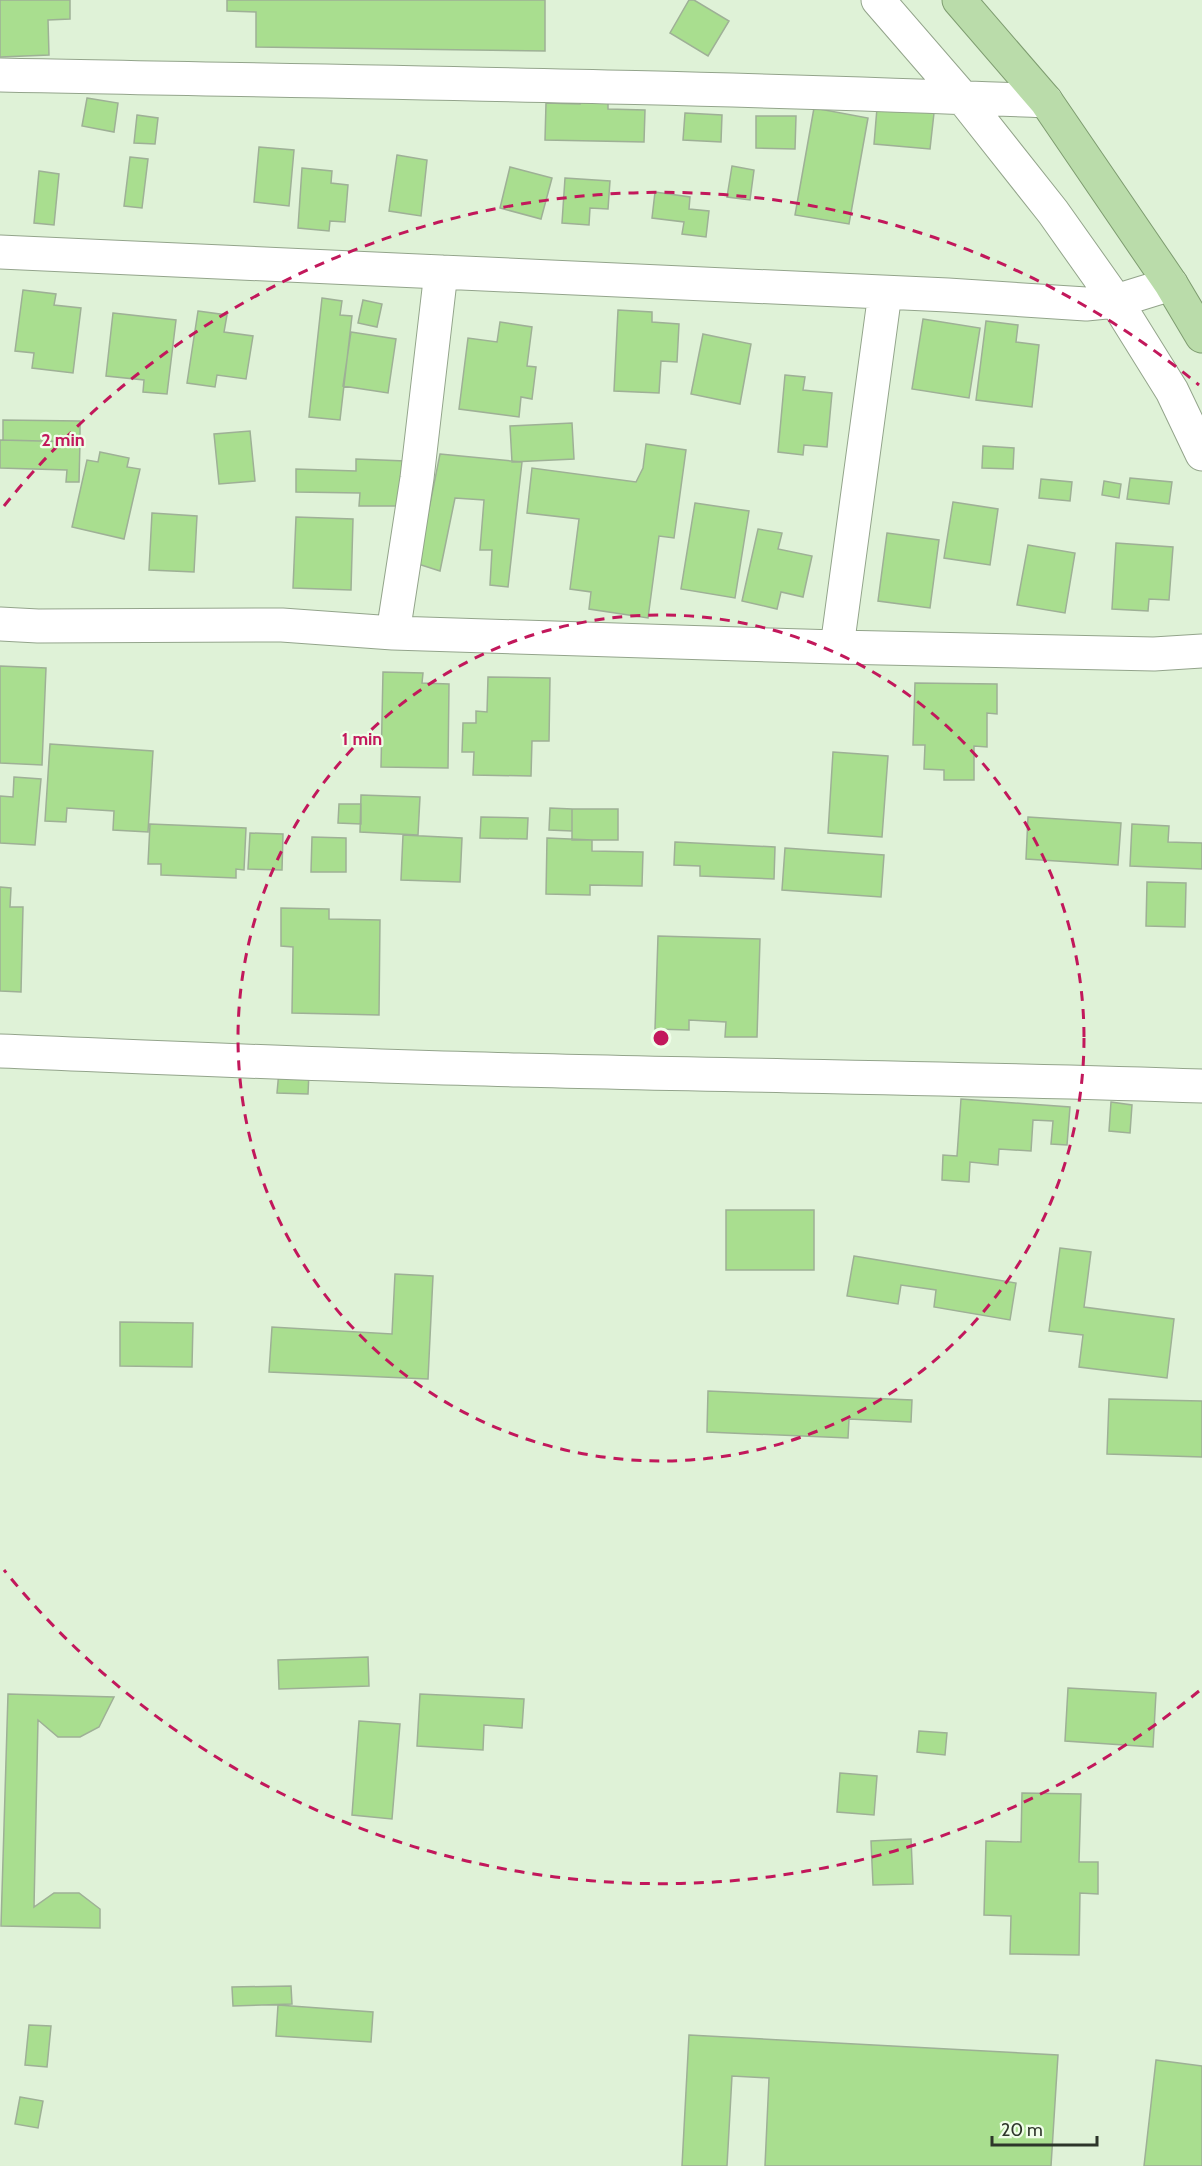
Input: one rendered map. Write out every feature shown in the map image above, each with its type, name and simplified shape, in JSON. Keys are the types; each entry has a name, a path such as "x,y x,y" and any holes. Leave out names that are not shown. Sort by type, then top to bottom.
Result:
{"highway":[{"path":"959,0 1046,100 1171,284 1202,336"}],"street":[{"path":"878,0 962,97 1053,212 1116,301 1172,391 1202,454"},
{"path":"0,75 609,87 1046,100"},
{"path":"0,252 1086,304 1116,301 1171,284"},
{"path":"393,633 417,478 441,272"},
{"path":"837,647 885,293"},
{"path":"0,624 38,626 282,625 393,633 837,647 1154,654 1202,651"},
{"path":"0,1051 517,1070 779,1077 999,1079 1202,1086"}],"building":[{"path":"0,0 70,0 70,19 48,20 49,55 0,57"},
{"path":"227,0 545,0 545,51 256,47 256,12 227,11"},
{"path":"689,0 694,0 729,21 708,56 670,33"},
{"path":"580,88 608,89 608,109 645,110 644,142 545,140 546,103 580,104"},
{"path":"87,98 118,103 114,132 82,126"},
{"path":"814,108 868,118 849,224 795,215"},
{"path":"877,108 934,113 930,149 874,144"},
{"path":"685,113 722,115 721,142 683,140"},
{"path":"137,115 158,118 155,144 134,143"},
{"path":"756,116 796,116 795,149 756,148"},
{"path":"259,147 294,150 289,206 254,202"},
{"path":"397,155 427,160 421,216 389,211"},
{"path":"130,157 148,159 142,208 124,206"},
{"path":"732,166 754,170 750,200 727,197"},
{"path":"510,167 552,178 541,219 500,208"},
{"path":"302,168 332,171 331,183 348,185 345,222 330,221 329,231 298,228"},
{"path":"39,171 59,174 54,225 34,223"},
{"path":"565,178 610,181 608,209 590,208 589,225 562,223"},
{"path":"655,192 690,197 689,209 709,211 706,237 682,234 684,222 652,218"},
{"path":"23,290 56,294 54,305 81,308 73,373 32,368 34,353 15,351"},
{"path":"322,298 342,301 340,315 352,316 340,420 309,417"},
{"path":"363,300 382,304 377,327 358,323"},
{"path":"618,310 652,312 652,322 679,324 677,362 661,361 659,393 614,391"},
{"path":"198,311 227,315 224,332 253,336 246,379 217,375 215,387 187,383"},
{"path":"113,313 176,320 167,394 143,392 144,380 106,376"},
{"path":"923,319 980,328 969,398 912,389"},
{"path":"986,321 1018,325 1016,342 1039,345 1032,407 976,400"},
{"path":"500,322 532,327 527,366 536,367 532,399 521,397 519,417 459,409 468,338 497,342"},
{"path":"351,332 396,339 388,393 343,386"},
{"path":"703,334 751,344 740,404 691,394"},
{"path":"785,375 805,377 803,390 832,393 827,447 804,445 803,455 778,452"},
{"path":"3,420 80,421 80,442 3,440"},
{"path":"572,423 574,459 512,462 510,426"},
{"path":"250,431 255,481 219,484 214,434"},
{"path":"0,440 80,442 79,482 66,482 67,470 0,468"},
{"path":"646,444 686,450 674,538 659,536 648,618 589,609 591,592 570,589 579,519 527,513 532,468 636,482 643,468"},
{"path":"983,446 1014,448 1013,469 982,468"},
{"path":"100,452 129,458 127,467 140,469 124,539 72,527 87,460 98,462"},
{"path":"440,454 522,462 508,587 490,585 492,550 480,550 484,500 455,498 440,571 418,564"},
{"path":"356,459 405,461 404,506 359,506 360,493 296,492 296,469 356,471"},
{"path":"1130,478 1172,482 1169,504 1127,499"},
{"path":"1041,479 1072,482 1070,501 1039,498"},
{"path":"1104,481 1121,484 1119,498 1102,495"},
{"path":"953,502 998,509 990,565 944,558"},
{"path":"695,503 749,511 735,598 681,589"},
{"path":"152,513 197,516 194,572 149,570"},
{"path":"296,517 353,519 351,590 293,588"},
{"path":"758,529 782,533 778,549 812,556 803,597 781,592 777,609 742,601"},
{"path":"887,533 939,540 930,608 878,601"},
{"path":"1116,543 1173,547 1169,600 1149,599 1148,611 1112,609"},
{"path":"1028,545 1075,553 1065,613 1017,605"},
{"path":"0,666 46,668 42,765 0,763"},
{"path":"383,672 423,673 422,683 449,684 448,768 381,767"},
{"path":"488,677 550,678 549,741 532,741 531,776 473,775 474,752 462,752 463,723 476,723 476,711 487,712"},
{"path":"915,683 997,684 997,714 987,713 987,747 974,746 974,780 944,780 944,770 924,769 925,745 913,745"},
{"path":"50,744 153,751 148,832 113,830 114,811 67,808 66,822 45,821"},
{"path":"833,752 888,756 882,837 828,833"},
{"path":"14,777 41,779 35,845 0,843 0,796 13,797"},
{"path":"361,795 420,797 418,835 360,832"},
{"path":"339,804 361,804 361,824 338,823"},
{"path":"550,808 572,809 572,831 549,830"},
{"path":"572,809 618,809 618,840 572,840"},
{"path":"481,817 528,818 527,839 480,838"},
{"path":"1028,817 1121,823 1118,865 1026,859"},
{"path":"150,824 246,828 244,870 236,869 236,878 161,875 161,864 148,864"},
{"path":"1132,824 1169,826 1168,842 1202,843 1202,869 1130,866"},
{"path":"250,833 283,834 282,870 248,869"},
{"path":"403,835 462,838 460,882 401,880"},
{"path":"312,837 346,838 346,872 311,872"},
{"path":"547,838 592,840 592,851 643,852 642,886 590,885 590,895 546,894"},
{"path":"675,842 775,847 774,879 700,876 700,866 674,865"},
{"path":"785,848 884,855 881,897 782,890"},
{"path":"1147,882 1186,883 1185,927 1146,926"},
{"path":"0,887 11,888 10,907 23,907 21,992 0,991"},
{"path":"281,908 329,909 329,919 380,920 379,1015 292,1013 293,947 281,946"},
{"path":"658,936 760,939 757,1037 725,1037 726,1022 689,1020 689,1030 655,1029"},
{"path":"279,1071 309,1072 308,1094 277,1093"},
{"path":"961,1099 1070,1107 1067,1145 1051,1144 1053,1121 1033,1120 1031,1151 999,1149 998,1165 970,1162 969,1182 942,1180 943,1155 957,1156"},
{"path":"1111,1102 1132,1105 1130,1133 1109,1131"},
{"path":"726,1210 814,1210 814,1270 726,1270"},
{"path":"1060,1248 1091,1252 1084,1307 1174,1319 1167,1378 1079,1367 1083,1335 1049,1331"},
{"path":"854,1256 1016,1283 1010,1320 934,1307 936,1290 901,1285 898,1304 847,1296"},
{"path":"395,1274 433,1276 428,1379 269,1372 272,1327 392,1334"},
{"path":"120,1322 193,1323 192,1367 120,1366"},
{"path":"708,1391 912,1400 911,1422 849,1419 848,1438 707,1432"},
{"path":"1109,1399 1202,1401 1202,1457 1107,1454"},
{"path":"368,1657 369,1686 279,1689 278,1660"},
{"path":"1068,1688 1156,1693 1153,1747 1065,1741"},
{"path":"8,1694 114,1697 99,1727 80,1737 58,1737 38,1720 34,1907 54,1893 79,1893 100,1909 100,1928 1,1926"},
{"path":"420,1694 524,1699 522,1728 484,1725 483,1750 417,1746"},
{"path":"359,1721 400,1724 392,1819 352,1815"},
{"path":"919,1731 947,1733 945,1755 917,1752"},
{"path":"840,1773 877,1776 874,1815 837,1812"},
{"path":"1022,1793 1081,1794 1079,1862 1098,1862 1098,1894 1080,1893 1079,1955 1010,1954 1011,1916 984,1915 986,1841 1021,1842"},
{"path":"911,1839 913,1884 873,1885 871,1841"},
{"path":"291,1986 292,2004 233,2006 232,1987"},
{"path":"278,2005 373,2012 371,2042 276,2036"},
{"path":"29,2025 51,2026 47,2067 25,2065"},
{"path":"689,2035 1058,2055 1051,2166 765,2166 769,2078 732,2076 727,2166 682,2166"},
{"path":"1156,2060 1202,2066 1202,2166 1144,2166"},
{"path":"20,2097 43,2101 38,2128 15,2124"}]}
